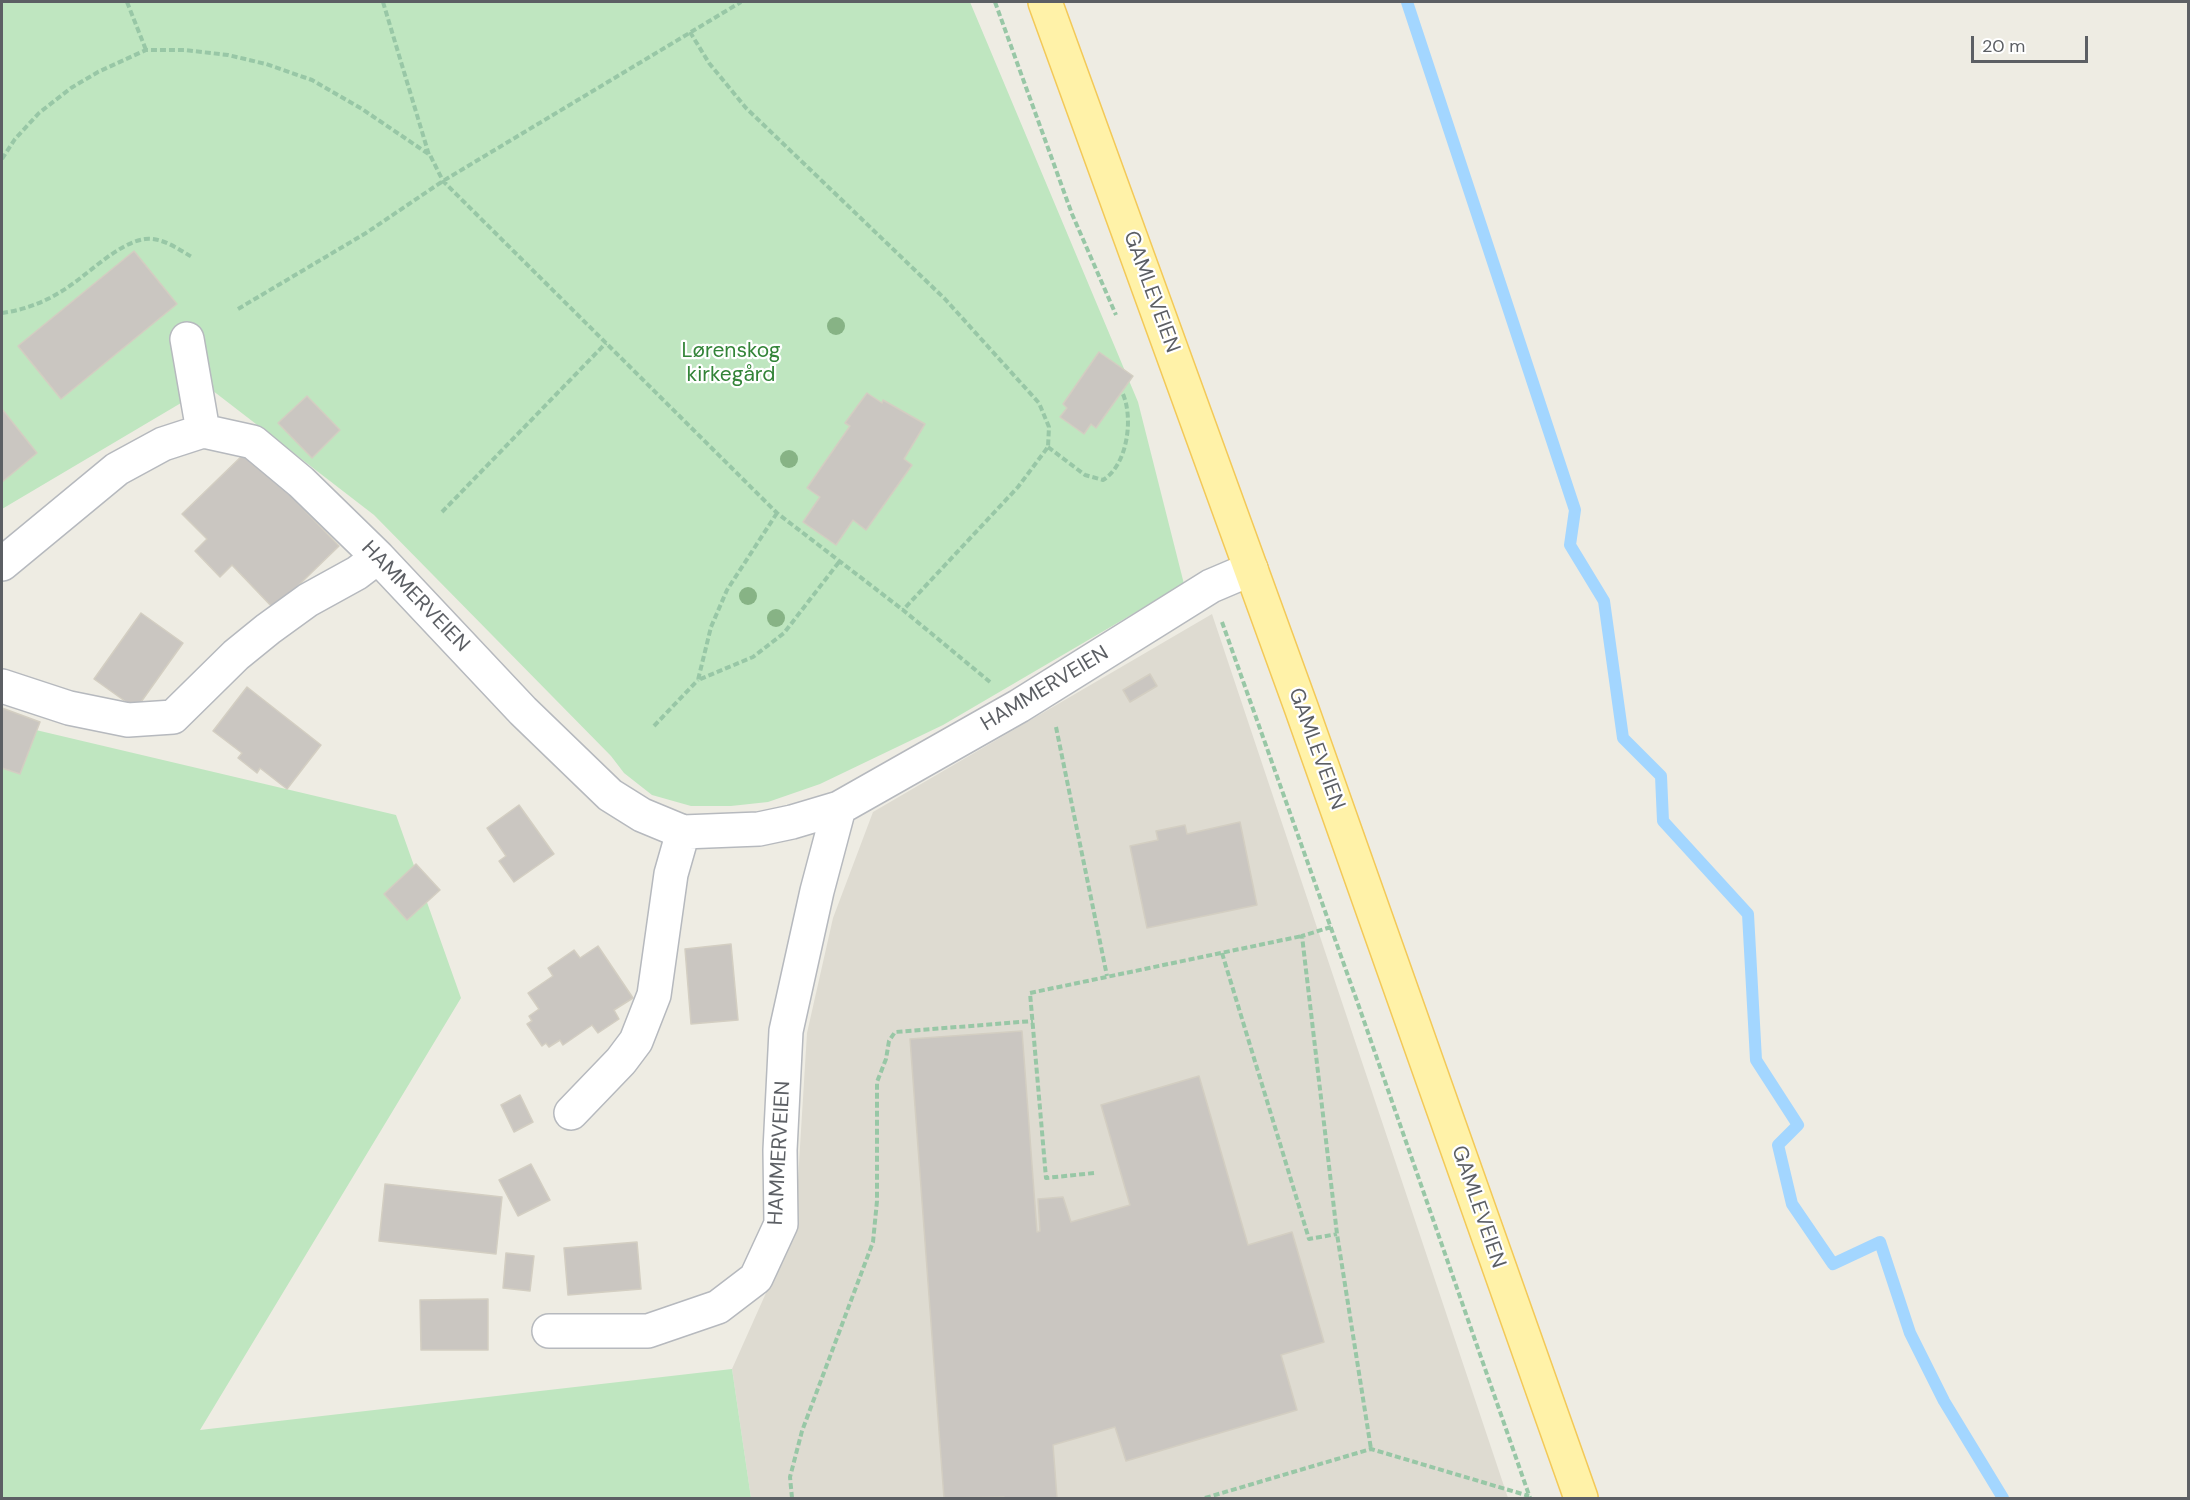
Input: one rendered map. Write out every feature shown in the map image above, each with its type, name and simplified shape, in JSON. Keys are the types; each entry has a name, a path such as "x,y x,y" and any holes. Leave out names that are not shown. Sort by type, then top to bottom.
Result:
{"main road":[{"name":"GAMLEVEIEN","path":"1045,2 1251,569 1581,1498"}],"street":[{"path":"2,564 117,469 163,444 203,431 187,339"},
{"name":"HAMMERVEIEN","path":"203,431 253,442 301,482 378,557 523,711 610,795 642,815 683,832 759,829 839,808 1019,706 1211,586 1251,569"},
{"path":"2,686 69,708 128,720 173,717 236,655 268,629 308,600 357,573 378,557"},
{"name":"HAMMERVEIEN","path":"549,1331 648,1330 718,1307 756,1278 781,1224 780,1150 786,1030 817,891 839,808"},
{"path":"571,1113 621,1061 636,1041 654,995 671,874 683,832"}],"path":[{"path":"127,2 146,50"},
{"path":"383,2 430,155 443,181 777,513 903,610 1019,706"},
{"path":"238,309 366,233 443,181 741,2"},
{"path":"995,2 1072,214 1120,323"},
{"path":"690,32 709,63 746,108 945,299 1039,403 1049,426 1048,447 1018,487 903,610"},
{"path":"2,159 15,139 39,113 71,88 98,72 146,50 184,50 228,55 266,64 312,80 362,109 430,155"},
{"path":"2,313 25,309 62,291 128,244 146,239 165,241 192,257"},
{"path":"442,512 606,343"},
{"path":"1048,447 1085,475 1103,480 1111,475 1118,466 1127,433 1128,412 1122,392"},
{"path":"698,680 711,627 727,590 777,513"},
{"path":"654,726 698,680 753,657 784,633 839,562"},
{"path":"1211,586 1529,1497"},
{"path":"1049,688 1107,976"},
{"path":"1094,1173 1046,1178 1030,993 1302,936 1331,927"},
{"path":"1302,936 1337,1234 1371,1449"},
{"path":"1222,953 1309,1239 1337,1234"},
{"path":"792,1498 790,1477 802,1431 873,1242 878,1201 877,1082 886,1059 889,1041 895,1032 1033,1021"},
{"path":"1205,1498 1371,1449 1529,1497"}],"shaded area":[{"path":"1212,614 1508,1498 751,1498 732,1369 795,1228 807,1033 833,918 873,812"}],"green space":[{"name":"Lørenskog kirkegård","path":"2,2 970,2 1138,402 1184,584 943,725 820,784 768,802 731,806 691,806 652,795 624,773 611,756 374,515 208,387 2,509"},
{"path":"2,722 396,815 461,998 200,1430 732,1369 751,1498 2,1498"}],"building":[{"path":"134,251 177,304 61,399 18,346"},
{"path":"1099,352 1133,376 1096,428 1091,424 1084,434 1060,417 1067,408 1063,404"},
{"path":"867,393 925,424 904,459 912,465 866,530 853,520 836,545 803,522 820,497 807,488 850,426 845,423"},
{"path":"307,396 340,430 312,458 278,423"},
{"path":"2,409 37,453 2,482"},
{"path":"247,451 339,546 274,609 232,565 220,577 195,551 207,539 182,514"},
{"path":"141,613 183,643 136,709 94,679"},
{"path":"1150,674 1157,686 1130,702 1123,690"},
{"path":"247,687 321,745 287,789 260,768 257,773 238,758 242,753 213,731"},
{"path":"2,708 40,722 20,774 2,768"},
{"path":"519,805 554,854 514,882 499,861 506,856 487,828"},
{"path":"1240,822 1257,905 1147,928 1130,846 1158,840 1156,831 1185,825 1187,834"},
{"path":"416,864 440,890 407,920 384,894"},
{"path":"731,944 738,1020 691,1024 685,949"},
{"path":"598,946 633,998 614,1010 619,1019 598,1033 592,1025 563,1045 560,1040 549,1047 546,1043 542,1046 527,1024 532,1021 529,1016 539,1009 528,993 553,976 548,968 574,950 580,958"},
{"path":"1022,1031 1037,1232 1040,1231 1038,1199 1063,1197 1071,1222 1130,1205 1101,1105 1199,1076 1248,1245 1292,1232 1324,1342 1281,1355 1297,1410 1126,1461 1115,1427 1053,1445 1057,1498 944,1498 910,1039"},
{"path":"520,1095 533,1122 514,1132 501,1105"},
{"path":"531,1164 550,1200 518,1216 499,1180"},
{"path":"385,1184 502,1197 496,1254 379,1241"},
{"path":"637,1242 641,1289 568,1295 564,1248"},
{"path":"506,1253 534,1256 530,1291 503,1288"},
{"path":"488,1299 488,1350 421,1350 420,1300"}],"waterway":[{"path":"1407,2 1575,510 1570,545 1604,601 1623,738 1661,776 1663,821 1748,914 1756,1060 1798,1125 1778,1145 1792,1204 1833,1264 1880,1242 1910,1333 1944,1401 2003,1498"}]}
